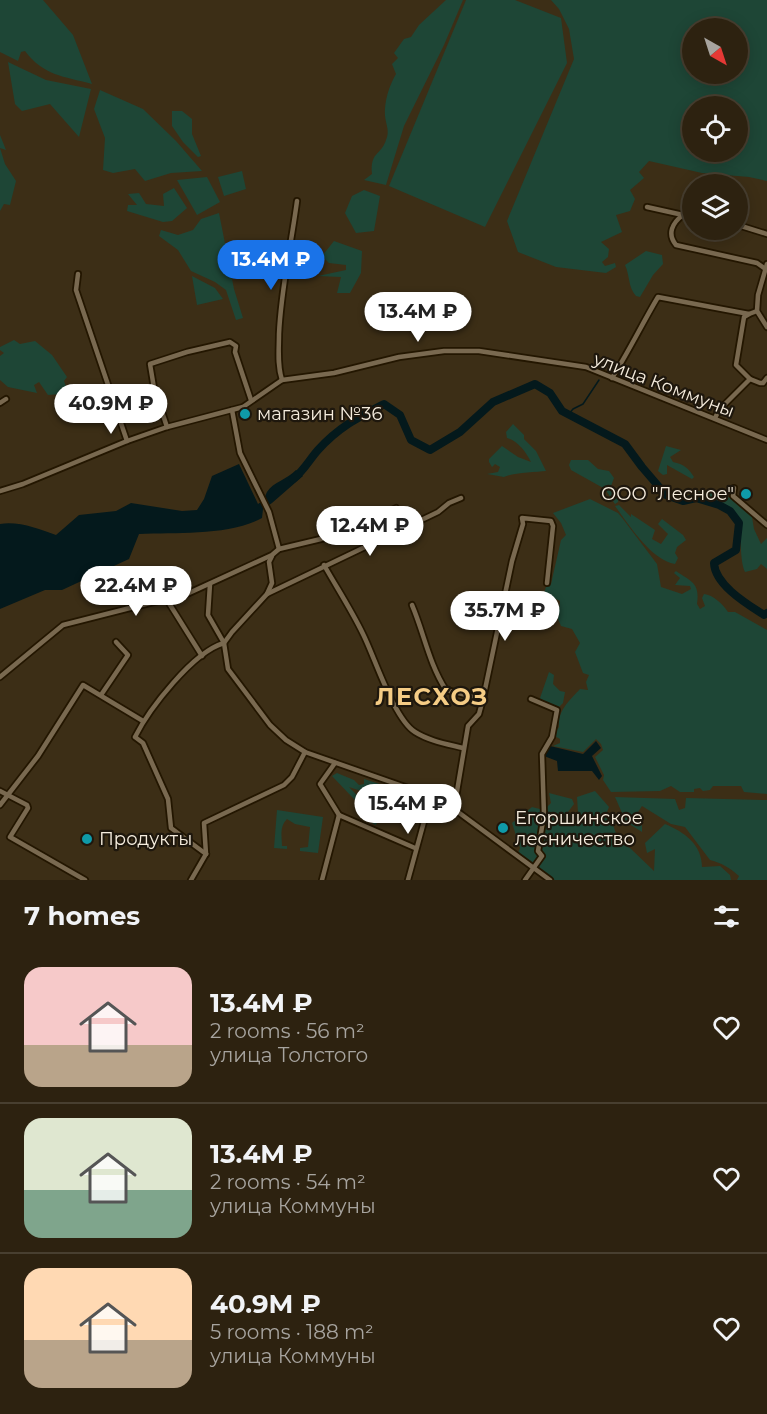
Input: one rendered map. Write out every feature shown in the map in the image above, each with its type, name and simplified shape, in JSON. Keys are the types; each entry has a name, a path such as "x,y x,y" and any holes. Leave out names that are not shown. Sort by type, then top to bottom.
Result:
{"street":[{"path":"282,380 279,372 281,300 297,201"},
{"path":"647,207 682,215"},
{"path":"682,216 677,219 670,231 676,245 766,266 757,311 767,327"},
{"path":"748,228 767,234"},
{"path":"78,274 76,290 127,441"},
{"path":"612,378 632,347 641,325 658,297 749,314"},
{"path":"757,311 744,317 736,365 750,379 764,383 767,378"},
{"path":"167,427 154,388 150,364 187,352 230,342 236,346 235,352 251,400"},
{"name":"улица Коммуны","path":"0,491 167,427 243,406 282,380 334,373 399,357 462,350 586,367 767,440"},
{"path":"715,418 719,410 750,379"},
{"path":"0,404 6,399"},
{"path":"232,410 240,453 269,512 279,549"},
{"path":"734,488 732,496 767,525"},
{"path":"267,594 438,512 449,503 461,498"},
{"path":"0,677 63,625 133,606 167,600 210,584 272,555 279,549 346,533 396,508"},
{"path":"454,809 468,726 478,714 483,699 497,626 523,524 522,518 551,521 553,526 547,583"},
{"path":"206,854 171,828 168,799 143,743 135,737 143,721 170,688 202,656 224,643 267,594 272,583 269,562 272,555"},
{"path":"324,565 363,634 403,721 414,732 463,748"},
{"path":"210,584 208,615 224,643 228,669 247,697 278,733 305,752 431,796 454,809 550,880"},
{"path":"167,600 202,656"},
{"path":"412,605 423,631 435,674 446,690 483,699"},
{"path":"101,695 128,655 116,642"},
{"path":"0,805 38,756 83,685 143,721"},
{"path":"525,880 542,856 538,851 544,815 542,754 552,737 557,710 531,699"},
{"path":"191,880 206,854 204,823 284,786 292,777 305,752"},
{"path":"335,763 320,784 339,815 415,848"},
{"path":"0,791 27,804 28,808 10,837 85,880"},
{"path":"408,880 431,796"},
{"path":"322,880 339,815"}],"green space":[{"path":"0,0 43,0 73,35 92,84 55,74 39,66 25,51 21,52 18,61 0,52"},
{"path":"446,0 463,0 444,45 404,126 386,185 364,180 372,174 374,157 384,145 387,137 385,105 396,74 392,64 398,58 394,53 404,39 411,37 419,25"},
{"path":"466,0 515,0 561,18 567,63 485,227 389,186"},
{"path":"551,0 767,0 767,181 748,177 748,174 702,173 649,161 639,172 644,178 630,190 635,199 630,211 616,215 622,232 601,242 609,249 608,257 602,262 605,266 615,263 616,267 606,273 556,267 518,252 507,221 574,59 569,29 559,9"},
{"path":"8,62 46,80 91,89 79,137 50,104 22,111 15,104"},
{"path":"100,90 143,109 176,141 202,171 171,173 145,181 135,169 113,173 103,170 105,138 94,109"},
{"path":"172,111 182,111 192,119 192,134 201,156 198,157 183,142 172,126"},
{"path":"0,135 6,150 0,148"},
{"path":"0,148 5,164 16,181 10,205 4,204 0,211"},
{"path":"242,171 246,189 224,196 218,177"},
{"path":"207,177 220,202 197,215 177,180"},
{"path":"174,188 187,208 172,221 163,222 127,211 128,205 137,205 128,194 139,193 146,204 164,206 163,194"},
{"path":"364,190 380,196 374,231 356,233 345,213 352,196"},
{"path":"219,213 234,289 243,318 236,320 226,290 191,271 178,250 159,236 161,230 178,235 193,230 201,219"},
{"path":"334,241 362,251 361,273 350,293 337,293 341,277 318,276 346,270 346,265 329,263 322,256"},
{"path":"646,251 662,255 663,264 653,275 640,297 636,296 632,289 625,265"},
{"path":"192,276 215,288 223,299 197,305"},
{"path":"14,340 20,344 35,341 52,355 67,377 64,381 67,389 62,394 48,395 39,382 34,385 37,393 8,387 0,380 0,356 4,353 0,347"},
{"path":"513,424 536,451 546,471 504,477 487,474 498,472 500,467 495,464 492,467 489,459 502,446 518,457 531,462 521,447 507,438 506,432"},
{"path":"666,446 681,450 670,457 673,462 688,469 694,477 692,479 667,465 667,474 663,475 658,471"},
{"path":"571,460 588,460 598,469 609,471 614,478 611,486 619,496 618,502 615,504 605,489 571,470 569,465"},
{"path":"697,491 712,492 731,498 752,517 754,529 761,544 767,538 767,569 761,564 757,569 745,572 741,548 742,523 727,508 696,493"},
{"path":"590,499 618,513 623,519 657,564 661,587 682,594 691,589 690,586 675,585 680,578 674,573 676,571 696,587 697,604 700,609 705,606 702,598 704,594 711,596 718,600 728,612 735,612 767,630 767,794 744,792 741,786 713,786 710,790 703,791 700,788 694,789 694,792 680,792 671,786 660,791 611,792 603,780 604,775 595,757 603,750 596,739 583,752 553,746 560,743 560,739 553,735 559,727 562,711 580,689 588,690 586,682 589,675 583,673 575,652 580,643 572,629 561,626 558,619 560,601 544,593 546,587 551,584 561,540 566,535 561,523 553,513"},
{"path":"619,505 631,517 631,514 655,530 652,539 661,544 668,534 658,524 662,519 683,535 686,540 677,547 675,553 678,558 675,564 657,556 641,541 615,506"},
{"path":"549,672 554,675 553,684 560,691 565,692 563,703 559,707 541,702 540,698"},
{"path":"337,773 354,780 359,785 364,784 364,779 386,786 376,796 349,787 379,818 376,825 332,776"},
{"path":"595,791 609,807 605,817 612,822 619,842 630,848 654,871 655,849 647,853 645,843 665,824 691,840 699,852 702,867 720,866 730,875 731,880 553,880 518,853 520,848 512,823 532,807 544,810 551,803 549,793 572,799 574,804 568,812 575,818 578,813 577,797"},
{"path":"615,797 675,799 679,810 685,808 686,798 767,800 767,880 737,880 739,876 722,864 710,860 685,827 671,824 642,806 636,815 642,826 642,832 626,822"},
{"path":"277,810 323,817 318,853 300,851 300,848 308,847 310,827 295,824 287,819 281,835 282,846 287,846 287,849 274,848"}],"shaded area":[{"path":"239,464 258,504 270,489 296,470 303,476 263,509 262,518 249,524 234,528 186,533 139,534 129,559 62,590 45,590 0,609 0,524 22,525 56,535 79,515 116,511 131,503 182,511 197,510 204,499 212,476"},
{"path":"596,741 601,748 592,756 602,776 599,780 592,771 558,771 557,761 544,756 550,746 583,754"}],"waterway":[{"path":"602,371 607,361"},
{"path":"568,415 573,409 583,404 599,380"},
{"path":"293,479 333,435 384,404 400,415 411,440 430,450 460,432 493,402 535,384 550,393 562,411 625,444 666,495 683,501 696,498 730,511 739,523 736,550 714,563 716,571 733,593 764,615 767,613"}],"place":[{"name":"магазин №36","path":"245,414"},
{"name":"ООО \"Лесное\"","path":"746,494"},
{"name":"Егоршинское лесничество","path":"503,828"},
{"name":"Продукты","path":"87,839"}],"district":[{"name":"ЛЕСХОЗ","path":"432,696"}]}
